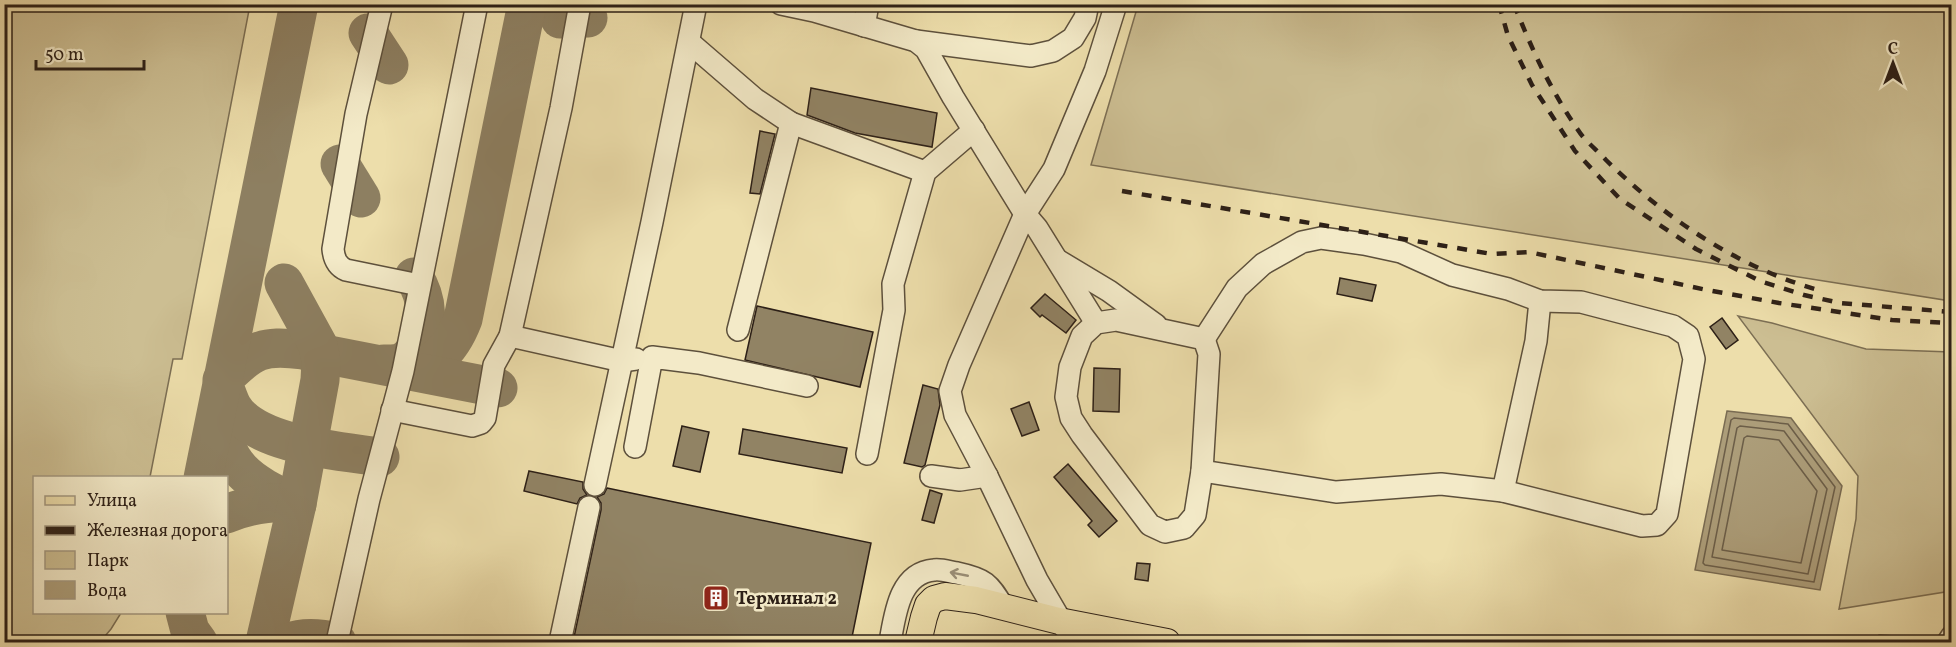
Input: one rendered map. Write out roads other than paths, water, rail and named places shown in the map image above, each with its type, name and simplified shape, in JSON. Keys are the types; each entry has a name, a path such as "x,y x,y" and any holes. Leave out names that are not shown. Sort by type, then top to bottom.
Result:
{"main road":[{"path":"918,642 928,605 934,599 945,596 1167,642"}],"lane":[{"path":"382,4 356,114 333,249 334,258 340,267 346,270 419,285"},
{"path":"337,642 369,499 403,372 477,4"},
{"path":"392,410 472,426 481,423 485,418 494,364 510,336 561,108 580,4"},
{"path":"595,485 696,4"},
{"path":"781,4 814,11 916,41 1031,56 1053,51 1073,38 1085,18 1088,4"},
{"path":"864,26 868,4"},
{"path":"1107,642 1076,636 1068,632 1059,621 1036,580 987,476 955,416 950,391 959,365 1025,214 1054,169 1095,71 1116,4"},
{"path":"916,41 926,49 1025,214 1096,323"},
{"path":"689,42 754,99 791,123 925,172"},
{"path":"738,330 791,123"},
{"path":"867,454 894,310 893,284 925,172 974,130"},
{"path":"1202,471 1336,492 1441,484 1503,491 1642,526 1658,525 1668,514 1694,359 1688,336 1673,326 1581,302 1540,301 1508,289 1452,276 1401,252 1321,238 1302,242 1263,264 1237,288 1204,339"},
{"path":"1056,260 1109,291 1162,329"},
{"path":"1503,491 1536,341 1540,301"},
{"path":"1116,320 1204,339 1209,354 1202,471 1195,515 1184,528 1165,532 1149,525 1071,418 1066,397 1070,367 1082,336 1096,323 1116,320"},
{"path":"510,336 622,361 651,357 699,363 807,386"},
{"path":"635,447 651,357"},
{"path":"931,476 960,480 987,476"},
{"path":"560,642 589,507"},
{"path":"890,642 897,604 908,584 922,572 937,569 977,577 992,588 1009,608 1032,594 1036,580"},
{"path":"1948,642 1952,636"}],"water":[{"path":"1727,411 1791,418 1842,486 1820,590 1695,570"},
{"path":"1879,635 1895,636 1911,642 1874,642"}],"railway":[{"path":"1499,4 1508,36 1532,85 1575,151 1620,199 1696,249 1760,281 1804,295 1840,303 1952,312"},
{"path":"1514,4 1542,69 1568,115 1584,138 1629,182 1679,222 1733,255 1762,270 1822,291"},
{"path":"1122,191 1492,254 1529,252 1779,303 1892,320 1952,323"}],"place":[{"name":"Терминал 2","path":"716,598"}]}
